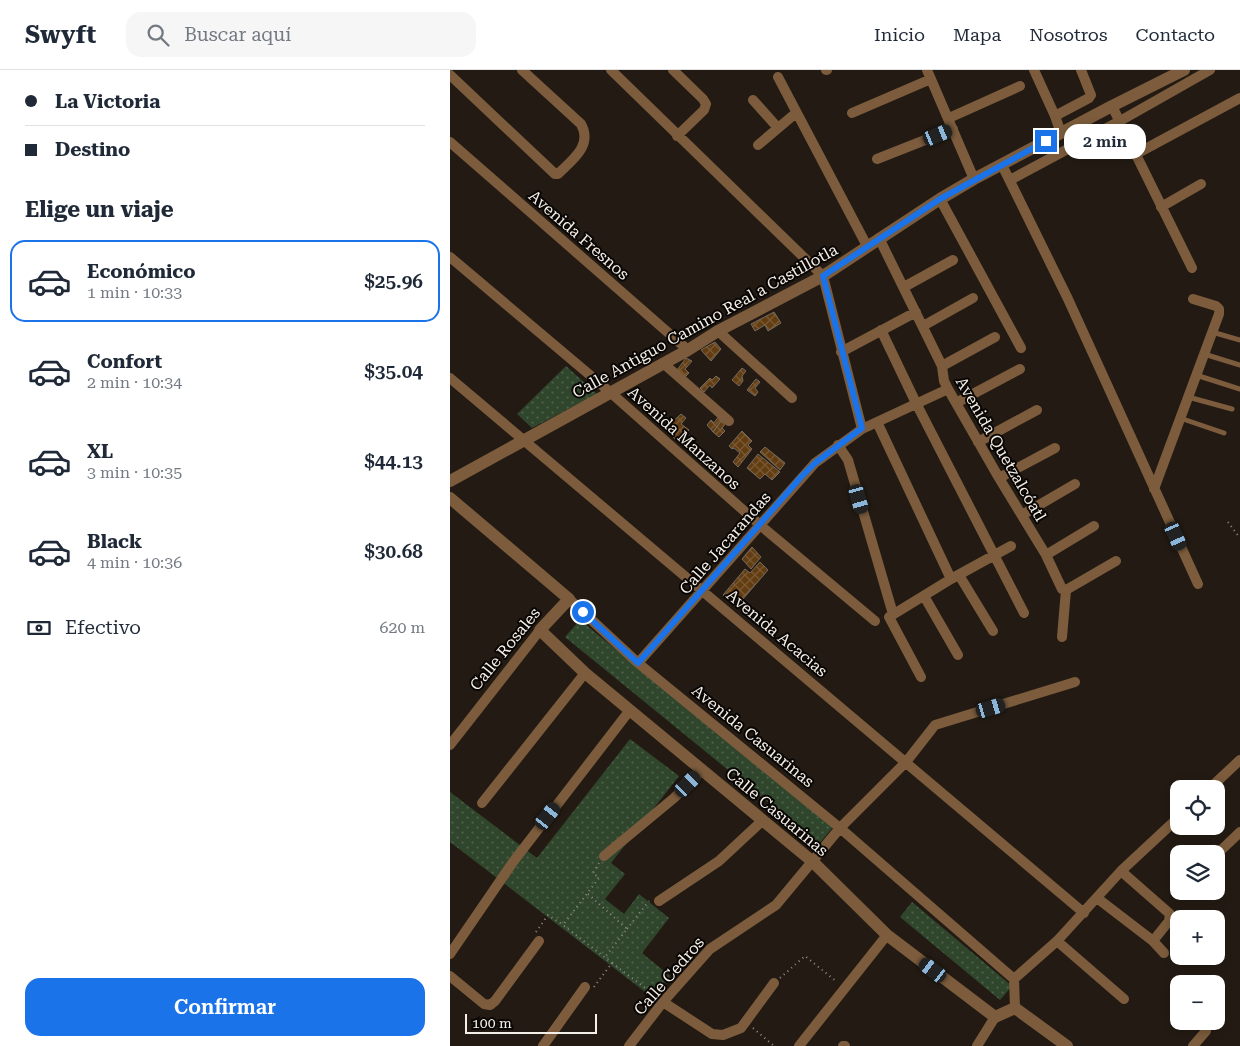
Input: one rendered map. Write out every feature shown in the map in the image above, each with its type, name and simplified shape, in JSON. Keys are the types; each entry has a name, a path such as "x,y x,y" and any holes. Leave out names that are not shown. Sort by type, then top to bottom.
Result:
{"street":[{"path":"450,75 558,174 582,150 584,145 583,128 581,124 522,70"},
{"path":"610,70 823,276 862,428"},
{"path":"673,70 706,104 704,110 678,136"},
{"path":"1034,70 1055,116 1060,133"},
{"path":"1055,116 1089,98 1091,95 1081,70"},
{"name":"Calle Antiguo Camino Real a Castillotla","path":"450,481 663,364 718,331 823,276 879,238 974,179 1184,70"},
{"path":"1010,180 1120,122 1210,70"},
{"path":"852,113 928,72 974,179"},
{"path":"778,77 868,246"},
{"path":"948,118 1020,86"},
{"path":"1136,154 1240,98"},
{"path":"753,100 778,128"},
{"path":"1112,106 1192,268"},
{"path":"758,146 796,113"},
{"path":"877,159 953,129"},
{"name":"Avenida Fresnos","path":"450,142 688,350"},
{"path":"1002,165 1063,290 1198,584"},
{"path":"1161,207 1201,184"},
{"path":"940,199 1021,348"},
{"name":"Avenida Quetzalcóatl","path":"879,238 942,366 944,381 948,389 1033,536 1046,555 1062,589 1066,590"},
{"name":"Avenida Manzanos","path":"450,256 610,392 760,525 875,621"},
{"path":"904,287 953,260"},
{"path":"923,326 973,298"},
{"path":"1154,489 1219,309 1216,306 1193,299"},
{"path":"841,352 916,312"},
{"path":"881,330 916,404 1024,612"},
{"path":"718,331 792,398"},
{"path":"942,366 995,337"},
{"path":"663,364 729,421"},
{"path":"956,404 1020,369"},
{"name":"Avenida Acacias","path":"450,378 526,440 1084,913"},
{"name":"Calle Jacarandas","path":"638,663 815,463 838,444 862,428 948,389"},
{"path":"978,442 1037,410"},
{"path":"878,422 955,577 993,632"},
{"path":"838,444 848,460 891,615 921,677"},
{"path":"999,478 1055,448"},
{"path":"1022,515 1075,484"},
{"name":"Avenida Casuarinas","path":"450,498 569,598 638,663 840,828 1014,979"},
{"path":"1046,555 1094,526"},
{"path":"891,615 1011,546"},
{"path":"1062,637 1066,590 1116,561"},
{"path":"924,596 958,655"},
{"name":"Calle Rosales","path":"450,745 540,630 569,598"},
{"name":"Calle Casuarinas","path":"540,630 586,673 813,862 887,935 995,1017"},
{"path":"482,802 586,673"},
{"name":"Calle Cedros","path":"629,1046 664,1002 710,950 776,905 840,828 906,762 929,731 942,722 1075,682"},
{"path":"450,954 512,862 630,710"},
{"path":"1220,780 1238,765"},
{"path":"604,856 674,798 702,770"},
{"path":"659,901 719,861 762,821"},
{"path":"1067,1046 1016,1008 1014,979 1057,941 1121,871 1170,825"},
{"path":"1225,846 1240,832"},
{"path":"1121,871 1170,914 1169,922 1152,941"},
{"path":"1097,898 1152,941 1164,953"},
{"path":"799,1046 887,935"},
{"path":"450,976 484,1004 490,1005 495,1001 539,941"},
{"path":"1057,941 1124,999"},
{"path":"664,1002 712,1034 723,1035 741,1028 774,983"},
{"path":"544,1046 585,988"},
{"path":"977,1046 995,1017 1016,1008"},
{"path":"1193,1046 1206,1030"}],"lane":[{"path":"1212,332 1240,340"},
{"path":"1204,354 1240,365"},
{"path":"1196,375 1240,388"},
{"path":"1188,397 1232,410"},
{"path":"1180,418 1224,433"}],"path":[{"path":"1228,522 1240,538"},
{"path":"564,925 599,878 593,873 604,856"},
{"path":"588,894 627,929"},
{"path":"605,957 653,896 659,901"},
{"path":"539,941 533,936 548,914 664,1002"},
{"path":"774,983 805,956 845,988"},
{"path":"585,988 591,992 612,963"},
{"path":"746,1022 774,1046"}],"green space":[{"path":"566,366 597,394 532,428 517,414"},
{"path":"580,620 833,827 819,844 565,637"},
{"path":"630,739 679,776 611,863 625,874 605,899 624,914 639,894 669,918 642,953 670,976 653,998 450,842 450,792 537,858"},
{"path":"912,902 1012,986 1000,1000 900,917"}],"building":[{"path":"774,312 781,323 768,331 765,325 755,331 751,324"},
{"path":"715,342 721,349 711,361 701,350"},
{"path":"686,358 692,361 685,369 689,373 684,378 677,370"},
{"path":"742,368 746,371 742,376 743,381 739,386 732,380"},
{"path":"716,376 720,379 712,388 710,385 704,392 700,388 710,378 712,380"},
{"path":"756,379 760,382 755,388 758,392 755,396 747,390"},
{"path":"681,414 686,418 681,424 689,430 678,442 665,429"},
{"path":"719,416 722,420 713,432 707,425 711,420 714,423"},
{"path":"722,420 726,423 722,428 725,431 719,437 713,432"},
{"path":"742,431 752,441 748,445 752,449 738,467 733,462 740,453 729,446"},
{"path":"765,447 785,463 780,470 760,452"},
{"path":"758,454 780,472 772,480 765,474 760,479 747,468"},
{"path":"752,547 761,557 751,569 742,559"},
{"path":"760,562 768,570 736,607 723,595 745,569 750,573"}],"route":[{"path":"583,612 638,663 802,476 838,444 862,428 823,276 940,199 1046,141"}]}
